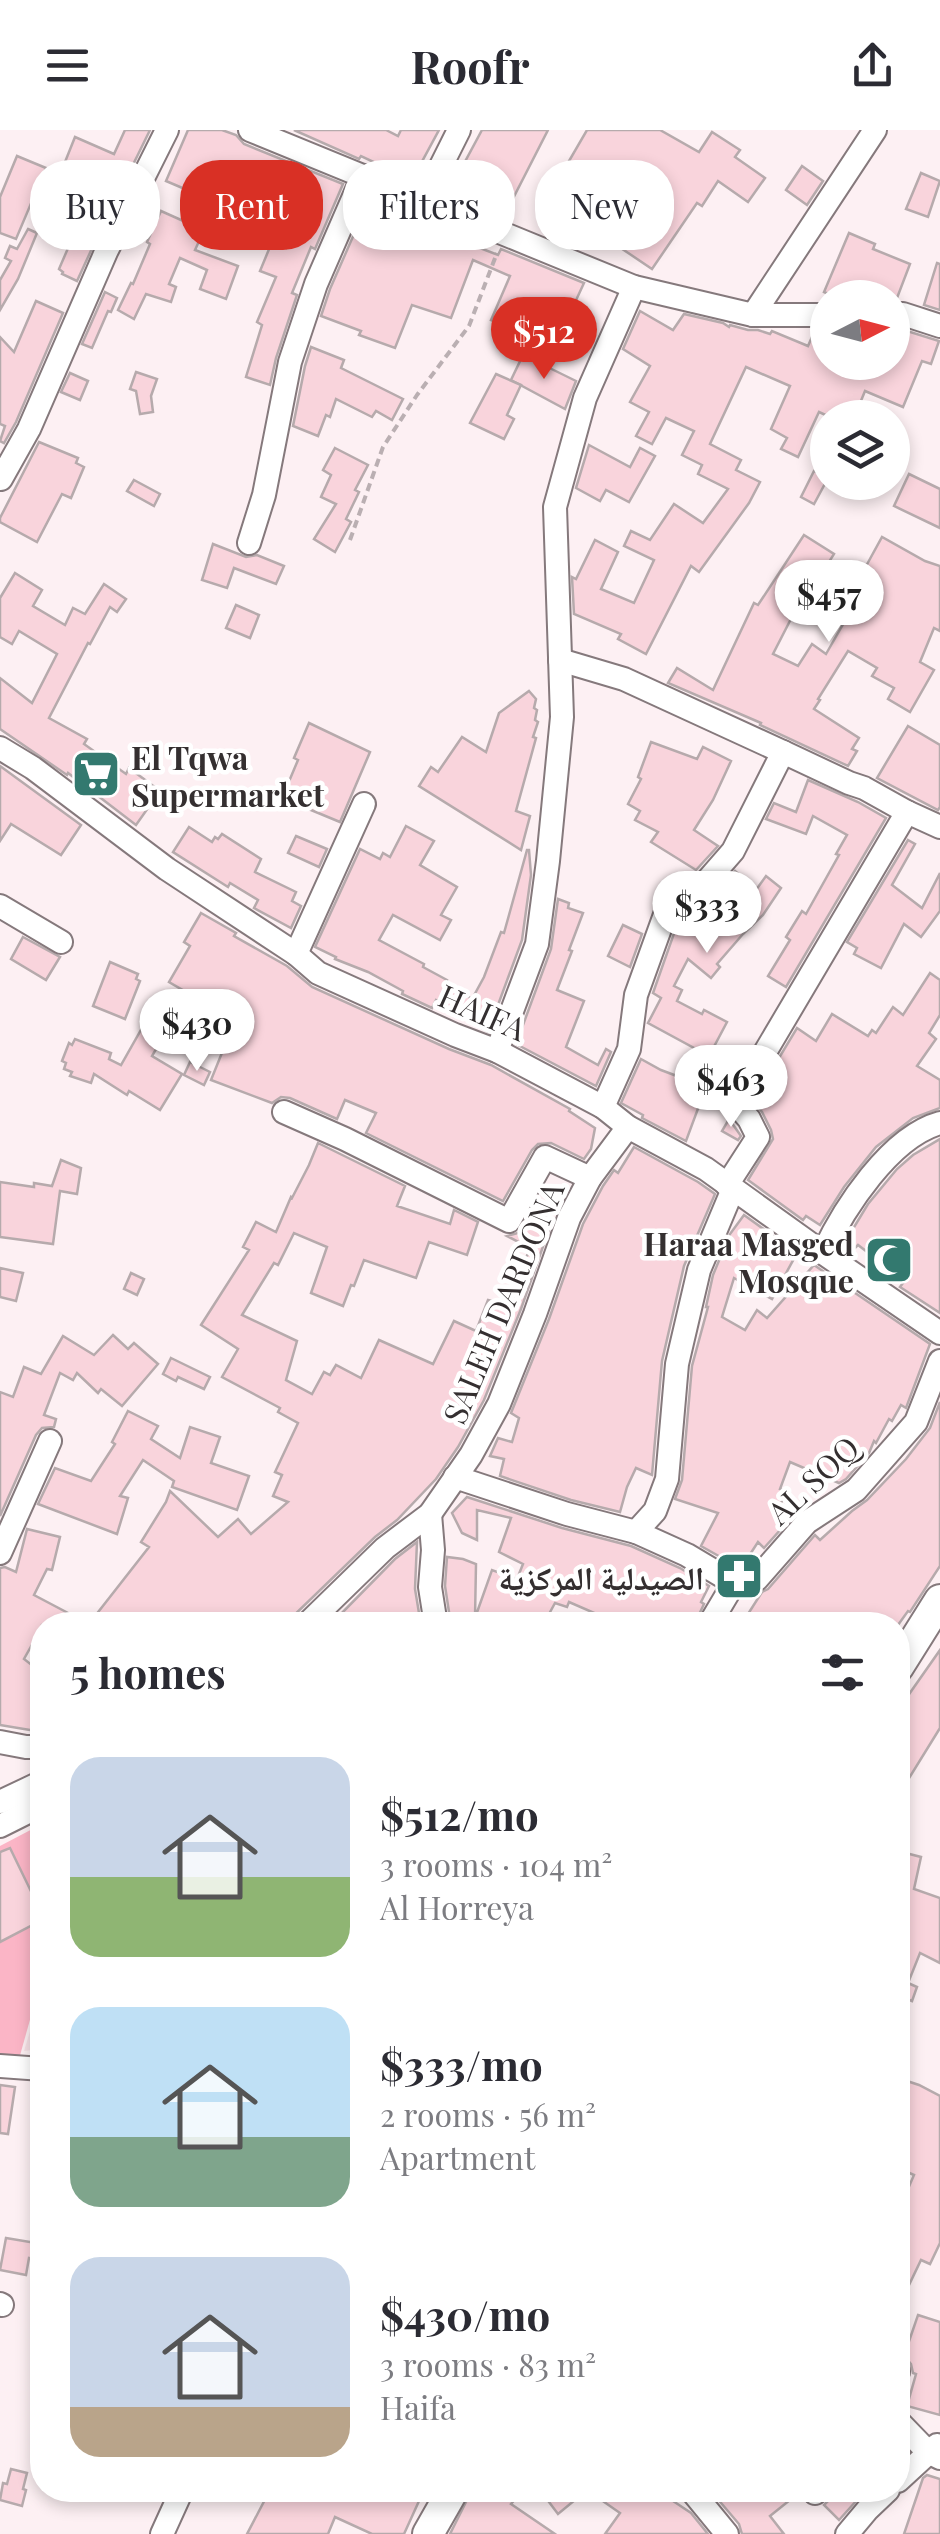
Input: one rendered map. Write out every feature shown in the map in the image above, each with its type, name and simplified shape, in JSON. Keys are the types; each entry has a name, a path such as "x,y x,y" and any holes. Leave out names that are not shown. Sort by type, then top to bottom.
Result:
{"main road":[{"path":"910,1648 940,1600"},
{"path":"428,2534 446,2502"}],"street":[{"path":"1,479 29,429 106,252 167,130"},
{"path":"250,130 343,168"},
{"path":"444,160 459,130"},
{"path":"753,315 874,130"},
{"path":"248,544 264,495 290,362 316,284 343,222"},
{"path":"515,238 634,287 753,315 810,314"},
{"path":"497,1051 538,944 562,717 555,507 586,398 634,287"},
{"path":"910,316 940,326"},
{"path":"560,660 624,679 864,788 940,827"},
{"name":"HAIFA","path":"0,748 318,972 497,1051 603,1107 628,1127 706,1169 940,1334"},
{"path":"603,1107 629,1050 636,995 666,912 699,890 733,852 783,752"},
{"path":"296,954 364,804"},
{"path":"636,1532 654,1511 667,1479 677,1364 699,1270 730,1187 758,1136 735,1103 907,812"},
{"path":"0,906 62,942"},
{"path":"284,1112 509,1221 546,1157 590,1178"},
{"path":"823,1253 836,1224 890,1153 940,1123"},
{"name":"SALEH DARDONA","path":"319,1612 385,1548 430,1514 471,1455 498,1404 570,1218 590,1178 628,1127"},
{"name":"AL SOQ","path":"717,1612 734,1583 757,1579 807,1522 856,1490 916,1422 940,1362"},
{"path":"0,1553 50,1441"},
{"path":"456,1477 636,1532 687,1555 734,1583"},
{"path":"430,1514 434,1612"},
{"path":"0,1742 30,1747"},
{"path":"0,1802 30,1788"},
{"path":"0,1826 30,1811"},
{"path":"0,2066 30,2068"},
{"path":"910,2431 936,2451 910,2472"},
{"path":"162,2534 177,2502"},
{"path":"701,2502 727,2534"},
{"path":"847,2534 875,2502"}],"path":[{"path":"350,540 383,447 469,326 499,250"}],"shaded area":[{"path":"30,1830 30,2020 19,2059 0,2053 0,1846"}],"building":[{"path":"125,130 150,130 135,160 66,160 75,137 114,154"},
{"path":"188,130 222,130 284,160 180,160 180,187 166,181"},
{"path":"294,130 386,130 398,136 401,130 439,130 423,160 370,160 361,156 359,159"},
{"path":"482,130 548,130 515,194 515,160 466,160"},
{"path":"587,130 660,130 699,152 712,132 740,150 735,157 765,178 748,202 718,181 674,237 674,160 570,160"},
{"path":"17,156 30,161 30,206 16,239 0,233 0,197"},
{"path":"802,166 823,181 807,205 786,190"},
{"path":"921,173 940,181 928,217 906,209"},
{"path":"323,176 343,184 323,230"},
{"path":"161,211 180,220 180,250 195,250 238,266 226,299 200,289 207,270 180,258 169,284 176,287 171,302 146,294 134,319 118,310 147,250 160,250"},
{"path":"30,230 30,250 0,310 0,280 11,261 5,258 10,246 17,249"},
{"path":"849,233 875,244 873,249 910,264 904,280 829,280"},
{"path":"67,250 91,250 77,281 59,269"},
{"path":"269,250 310,250 292,293 297,295 270,385 246,377 262,325 257,322 276,277 260,271"},
{"path":"347,250 485,250 498,255 503,250 584,283 571,311 550,301 532,338 491,320 510,276 473,260 451,318 412,305 395,348 321,316"},
{"path":"624,250 665,250 652,269"},
{"path":"937,263 940,264 940,310 924,305"},
{"path":"105,292 117,298 92,348 82,344"},
{"path":"36,301 63,313 4,443 0,441 5,426 0,424 0,337 14,352"},
{"path":"640,311 673,330 684,314 729,327 770,334 772,331 808,346 810,341 810,380 910,380 910,332 939,341 931,364 922,361 906,400 886,400 865,391 861,400 810,400 810,431 798,457 781,449 787,438 771,429 790,386 746,367 710,444 741,460 736,470 760,482 699,572 691,566 646,654 618,639 621,634 574,614 572,577 576,579 595,540 618,552 601,589 634,603 654,560 624,546 631,531 650,540 674,504 703,523 728,489 698,474 702,465 682,455 694,431 666,418 652,444 636,436 649,412 630,402 650,366 623,349"},
{"path":"311,347 344,360 341,368 403,399 392,420 376,411 372,417 336,399 318,436 293,426"},
{"path":"523,355 576,381 565,409 511,380"},
{"path":"136,372 157,379 151,396 153,412 140,414 136,391 130,389"},
{"path":"70,373 88,381 80,400 61,392"},
{"path":"496,374 521,385 507,415 514,419 504,439 470,423"},
{"path":"39,442 78,458 76,463 84,467 71,498 62,494 37,542 0,522 0,518"},
{"path":"589,445 630,467 640,448 655,456 629,502 606,490 600,501 576,488"},
{"path":"335,448 368,465 346,519 351,522 335,552 314,539 336,504 321,497 331,475 323,470"},
{"path":"910,474 940,489 940,528 894,506 897,500 910,500"},
{"path":"810,479 810,500 816,500 814,504 801,497"},
{"path":"134,480 160,494 154,506 127,491"},
{"path":"804,535 834,554 816,583 825,589 805,620 794,613 773,654 798,666 812,644 826,654 853,607 850,605 868,570 865,568 882,537 940,566 940,631 934,628 920,662 934,670 910,712 888,699 894,688 872,676 877,668 848,651 818,699 814,709 859,738 848,766 668,683 677,668 713,690 754,603 758,605"},
{"path":"213,544 284,566 276,584 234,568 227,588 202,580"},
{"path":"15,573 42,590 33,606 65,625 73,608 85,614 104,584 126,599 117,612 110,607 49,718 87,739 84,744 126,774 129,768 160,791 136,825 68,773 0,729 0,678 32,703 57,654 19,631 12,644 0,637 0,598"},
{"path":"236,605 259,615 250,638 226,628"},
{"path":"529,691 536,699 538,722 516,811 530,816 521,850 419,786 431,767 438,772 462,737 486,752 499,713"},
{"path":"309,723 370,752 340,822 282,798"},
{"path":"908,726 940,745 938,810 877,778"},
{"path":"651,742 697,759 703,747 731,761 694,830 718,846 696,870 651,842 658,832 635,820 640,811 628,804 641,779 638,777"},
{"path":"0,766 81,825 61,855 11,824 0,841"},
{"path":"808,780 886,818 786,987 768,976 790,940 786,937 802,911 806,914 847,835 813,816 806,834 766,819 774,803 796,812"},
{"path":"406,826 434,841 420,865 457,887 441,915 451,920 440,940 393,915 379,940 424,964 423,967 472,999 501,932 504,933 529,850 531,875 522,940 488,1032 436,1000 432,1008 315,947 360,849 380,859 383,853 390,857"},
{"path":"189,827 212,842 222,834 261,859 255,872 296,892 292,901 301,906 291,928 254,908 258,900 230,883 228,887 173,852"},
{"path":"296,836 327,849 319,867 288,853"},
{"path":"908,840 915,844 892,885 922,908 940,873 940,911 921,937 904,924 881,968 854,954 857,948 847,942"},
{"path":"735,871 756,890 766,876 781,888 763,915 717,964 720,967 711,978 688,959 674,986 682,990 677,1001 727,1022 709,1056 648,1023 661,998 653,993 678,922 710,900"},
{"path":"558,899 583,913 557,990 584,1001 566,1047 598,1065 606,1049 611,1052 596,1086 516,1044 551,949"},
{"path":"201,913 287,966 312,987 491,1065 570,1109 595,1128 591,1149 584,1159 551,1143 538,1144 503,1201 366,1133 376,1113 345,1100 337,1119 290,1098 281,1097 272,1103 211,1080 232,1028 205,1013 210,1006 169,982 190,946 184,942"},
{"path":"623,925 642,934 630,967 608,956"},
{"path":"23,937 60,957 46,980 11,959"},
{"path":"110,962 138,974 136,979 140,981 125,1019 93,1006"},
{"path":"930,973 940,980 940,1015 929,1033 936,1039 917,1066 940,1080 940,1108 913,1118 876,1147 820,1225 806,1216 803,1220 748,1180 773,1139 753,1101 797,1028 816,1041 832,1014 868,1036 872,1030 876,1033 893,1007 903,1015"},
{"path":"146,1021 162,1031 152,1056 182,1074 160,1110 94,1074 91,1083 70,1076 72,1072 64,1069 66,1063 62,1061 69,1043 72,1045 75,1039 111,1053 109,1059 121,1065"},
{"path":"641,1059 706,1087 686,1141 621,1103"},
{"path":"190,1062 210,1072 204,1085 184,1075"},
{"path":"724,1068 735,1074 720,1102 709,1097"},
{"path":"729,1119 741,1136 738,1140 722,1131"},
{"path":"940,1139 940,1313 900,1287 900,1277 858,1245 855,1248 845,1242 868,1204 897,1169"},
{"path":"318,1143 405,1186 397,1206 450,1224 454,1210 478,1222 467,1255 429,1242 416,1278 364,1260 343,1306 311,1293 327,1247 294,1233 278,1265 274,1263 242,1315 297,1341 286,1380 312,1394 324,1372 330,1375 336,1365 361,1378 379,1340 433,1364 454,1321 476,1331 488,1300 508,1305 530,1248 507,1236 518,1233 532,1210 552,1221 484,1400 436,1479 297,1612 98,1612 149,1547 141,1542 170,1491 218,1537 238,1519 251,1534 288,1502 273,1496 282,1475 275,1472 298,1423 278,1412 280,1408 222,1377 238,1349 201,1325 249,1250 243,1247 256,1222 276,1232"},
{"path":"634,1147 715,1194 684,1266 662,1361 652,1475 636,1468 620,1512 500,1476 504,1459 490,1456 498,1438 512,1442 519,1418 511,1413 583,1224 603,1186 614,1170 618,1173"},
{"path":"61,1160 81,1168 77,1194 60,1191 53,1244 0,1237 0,1182 52,1186"},
{"path":"744,1215 797,1253 772,1299 734,1278 722,1317 745,1330 757,1310 767,1318 814,1265 930,1344 906,1408 901,1405 892,1421 889,1419 869,1453 846,1479 839,1483 790,1462 780,1489 785,1491 779,1510 792,1513 791,1518 764,1548 758,1542 747,1559 740,1555 724,1559 701,1546 718,1513 675,1499 682,1480 692,1366 713,1275 730,1234"},
{"path":"0,1268 23,1273 16,1301 0,1297"},
{"path":"131,1273 144,1279 137,1295 124,1289"},
{"path":"113,1335 128,1349 134,1343 158,1364 122,1406 101,1389 98,1393 77,1373 73,1380 60,1373 44,1415 56,1419 54,1427 42,1428 36,1435 0,1516 0,1392 13,1397 24,1367 41,1374 63,1336 94,1355"},
{"path":"171,1358 210,1377 204,1389 163,1374"},
{"path":"940,1402 940,1566 910,1612 749,1612 762,1592 815,1535 820,1540 867,1500 930,1428"},
{"path":"128,1411 158,1426 151,1439 180,1458 190,1427 220,1437 211,1463 249,1476 237,1510 172,1487 174,1481 143,1460 120,1496 128,1498 117,1534 38,1504 55,1468 91,1481 115,1444 112,1442"},
{"path":"467,1497 631,1546 709,1586 701,1602 704,1604 700,1612 592,1612 569,1602 567,1607 555,1603 550,1612 477,1612 492,1570 517,1579 523,1564 499,1552 511,1518 477,1510 477,1540 462,1533 452,1513"},
{"path":"27,1529 60,1537 52,1570 47,1569 34,1595 66,1612 30,1612 30,1648 24,1659 30,1664 30,1730 0,1725 0,1568 16,1572"},
{"path":"417,1542 415,1589 419,1612 343,1612"},
{"path":"447,1557 476,1564 475,1612 449,1612 445,1586"},
{"path":"940,1650 940,1728 910,1777 910,1693"},
{"path":"10,1848 30,1889 30,1926 0,1942 0,1852"},
{"path":"910,1854 921,1857 914,1889 940,1898 940,1963 920,1953 910,1978"},
{"path":"910,1984 917,1987 910,2000"},
{"path":"910,2082 940,2096 940,2243 930,2264 921,2260 910,2283 910,2184 914,2175 910,2173"},
{"path":"0,2085 15,2087 8,2134 0,2133"},
{"path":"6,2238 30,2242 26,2275 0,2270"},
{"path":"918,2315 940,2322 940,2415 910,2407 916,2374 910,2363 910,2338"},
{"path":"11,2469 27,2473 22,2506 0,2500"},
{"path":"927,2475 940,2479 940,2534 904,2534 923,2478"},
{"path":"264,2502 419,2502 404,2534 372,2534 335,2517 328,2534 247,2534"},
{"path":"466,2502 513,2502 555,2534 450,2534"},
{"path":"549,2502 572,2502 558,2514"},
{"path":"604,2502 674,2502 691,2513 708,2534 605,2534 620,2513"},
{"path":"720,2502 788,2502 770,2516 784,2534 742,2534 739,2524"},
{"path":"827,2502 855,2502 839,2520 824,2505"}],"place":[{"name":"El Tqwa Supermarket","path":"96,774"},
{"name":"Haraa Masged Mosque","path":"889,1260"},
{"name":"الصيدلية المركزية","path":"739,1576"}]}
